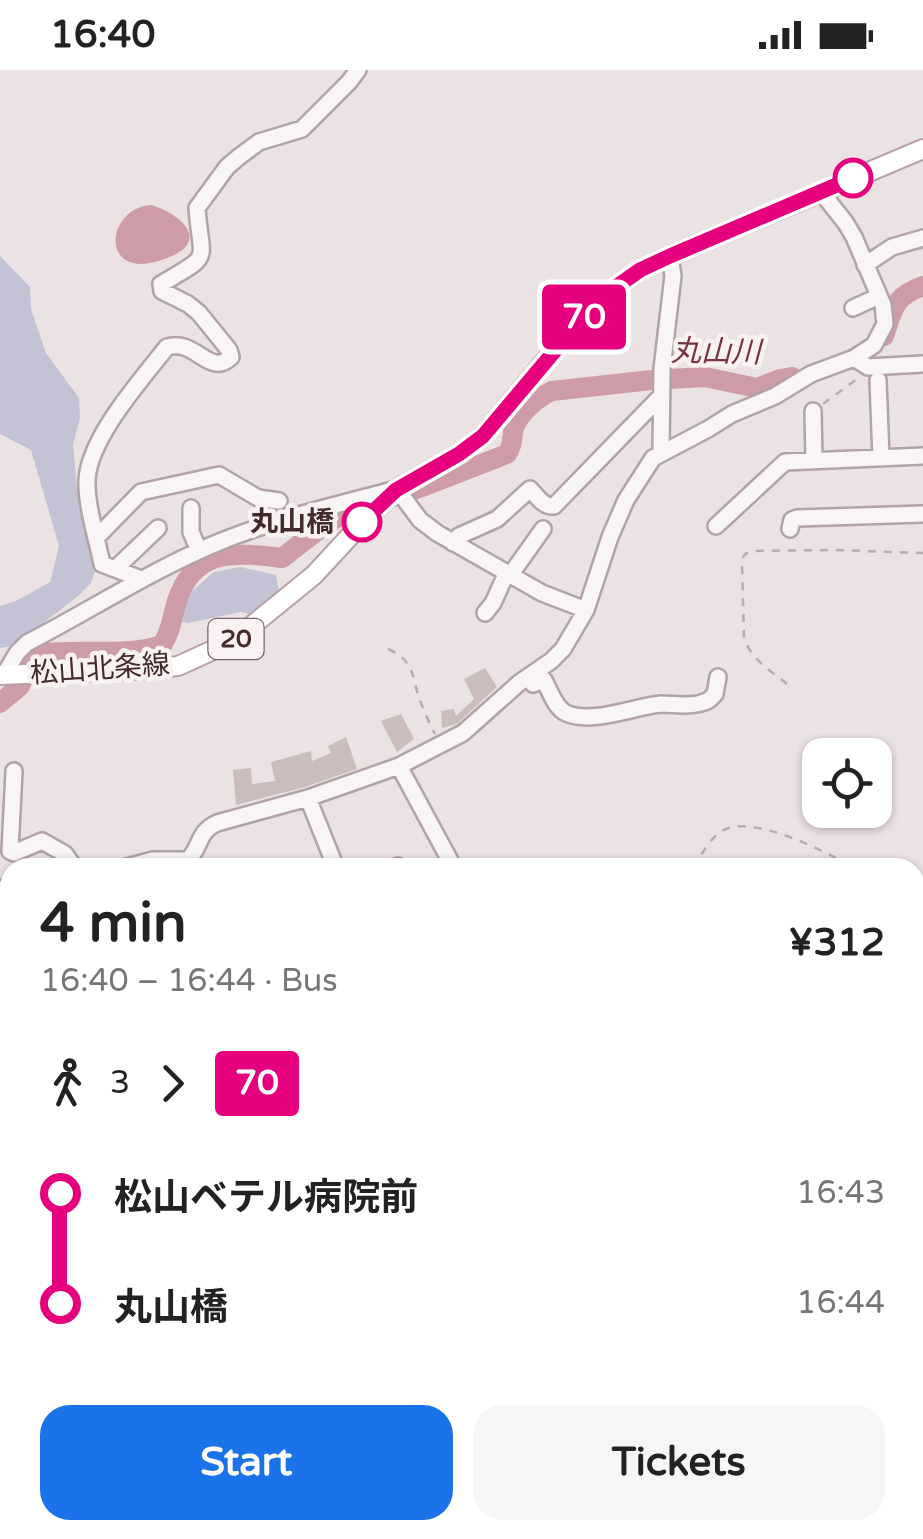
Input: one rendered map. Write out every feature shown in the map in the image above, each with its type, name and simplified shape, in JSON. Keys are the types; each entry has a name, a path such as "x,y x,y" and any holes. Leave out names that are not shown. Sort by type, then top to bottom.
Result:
{"main road":[{"name":"松山北条線","path":"3,675 178,666 233,641 314,575 396,490 483,436 606,294 640,270 670,256 923,149"}],"street":[{"path":"141,579 102,564 87,484 95,448 167,347 174,344 191,348 212,364 220,365 231,357 199,313 160,288 202,255 197,208 228,167 260,142 302,129 358,70"},
{"path":"820,192 845,222 885,314 885,324 867,368 881,458"},
{"path":"865,265 892,247 923,238"},
{"path":"661,452 664,345 673,276 670,256"},
{"path":"853,308 879,296"},
{"path":"189,858 207,827 308,798 398,766 463,733 551,662 586,610 626,500 661,452 811,374 923,364"},
{"path":"453,543 459,536 497,520 530,489 542,502 554,506 661,396"},
{"path":"813,411 814,461"},
{"path":"716,526 785,462 923,456"},
{"path":"97,538 142,492 219,475 258,498 279,501"},
{"path":"3,675 27,643 199,551 260,528 396,490 420,520 453,543 542,593 586,610"},
{"path":"191,508 190,532 199,551"},
{"path":"790,530 792,520 797,518 923,514"},
{"path":"114,568 158,528"},
{"path":"485,613 543,529"},
{"path":"530,677 533,684 544,680 563,712 605,716 651,706 698,704 715,694 718,678"},
{"path":"398,766 449,858"},
{"path":"14,770 10,851 14,853 42,841 67,858"},
{"path":"308,798 332,858"}],"path":[{"path":"813,411 867,368"},
{"path":"787,684 747,647 742,564 745,554 834,550 923,553"},
{"path":"388,649 400,654 414,673 420,700 439,744"},
{"path":"699,858 723,831 755,826 833,858"}],"shaded area":[{"path":"151,205 179,219 186,226 189,241 172,256 148,263 131,262 120,255 117,231 135,209"},
{"path":"0,256 30,287 31,309 46,353 79,398 80,418 73,445 77,487 97,565 91,583 78,596 14,646 0,648 0,606 50,582 59,546 31,450 0,434"},
{"path":"240,567 276,575 279,592 249,614 241,612 188,623 174,620 191,592 214,572"}],"building":[{"path":"485,668 497,687 457,724 442,728 441,711 454,709 456,716 474,699 464,679"},
{"path":"401,714 414,739 397,752 381,721"},
{"path":"346,737 357,769 236,805 233,770 251,768 252,784 275,781 271,762 311,751 312,761 331,753 328,746"}],"waterway":[{"path":"884,336 900,299 923,286"},
{"name":"丸山川","path":"0,703 20,686 33,655 130,651 162,645 188,578 210,560 237,555 282,558 340,516 507,454 520,416 552,391 705,377 757,388 792,377"}],"bus line":[{"name":"70","path":"362,522 396,490 483,436 606,294 640,270 853,178"}],"place":[{"name":"丸山橋","path":"362,522"}]}
